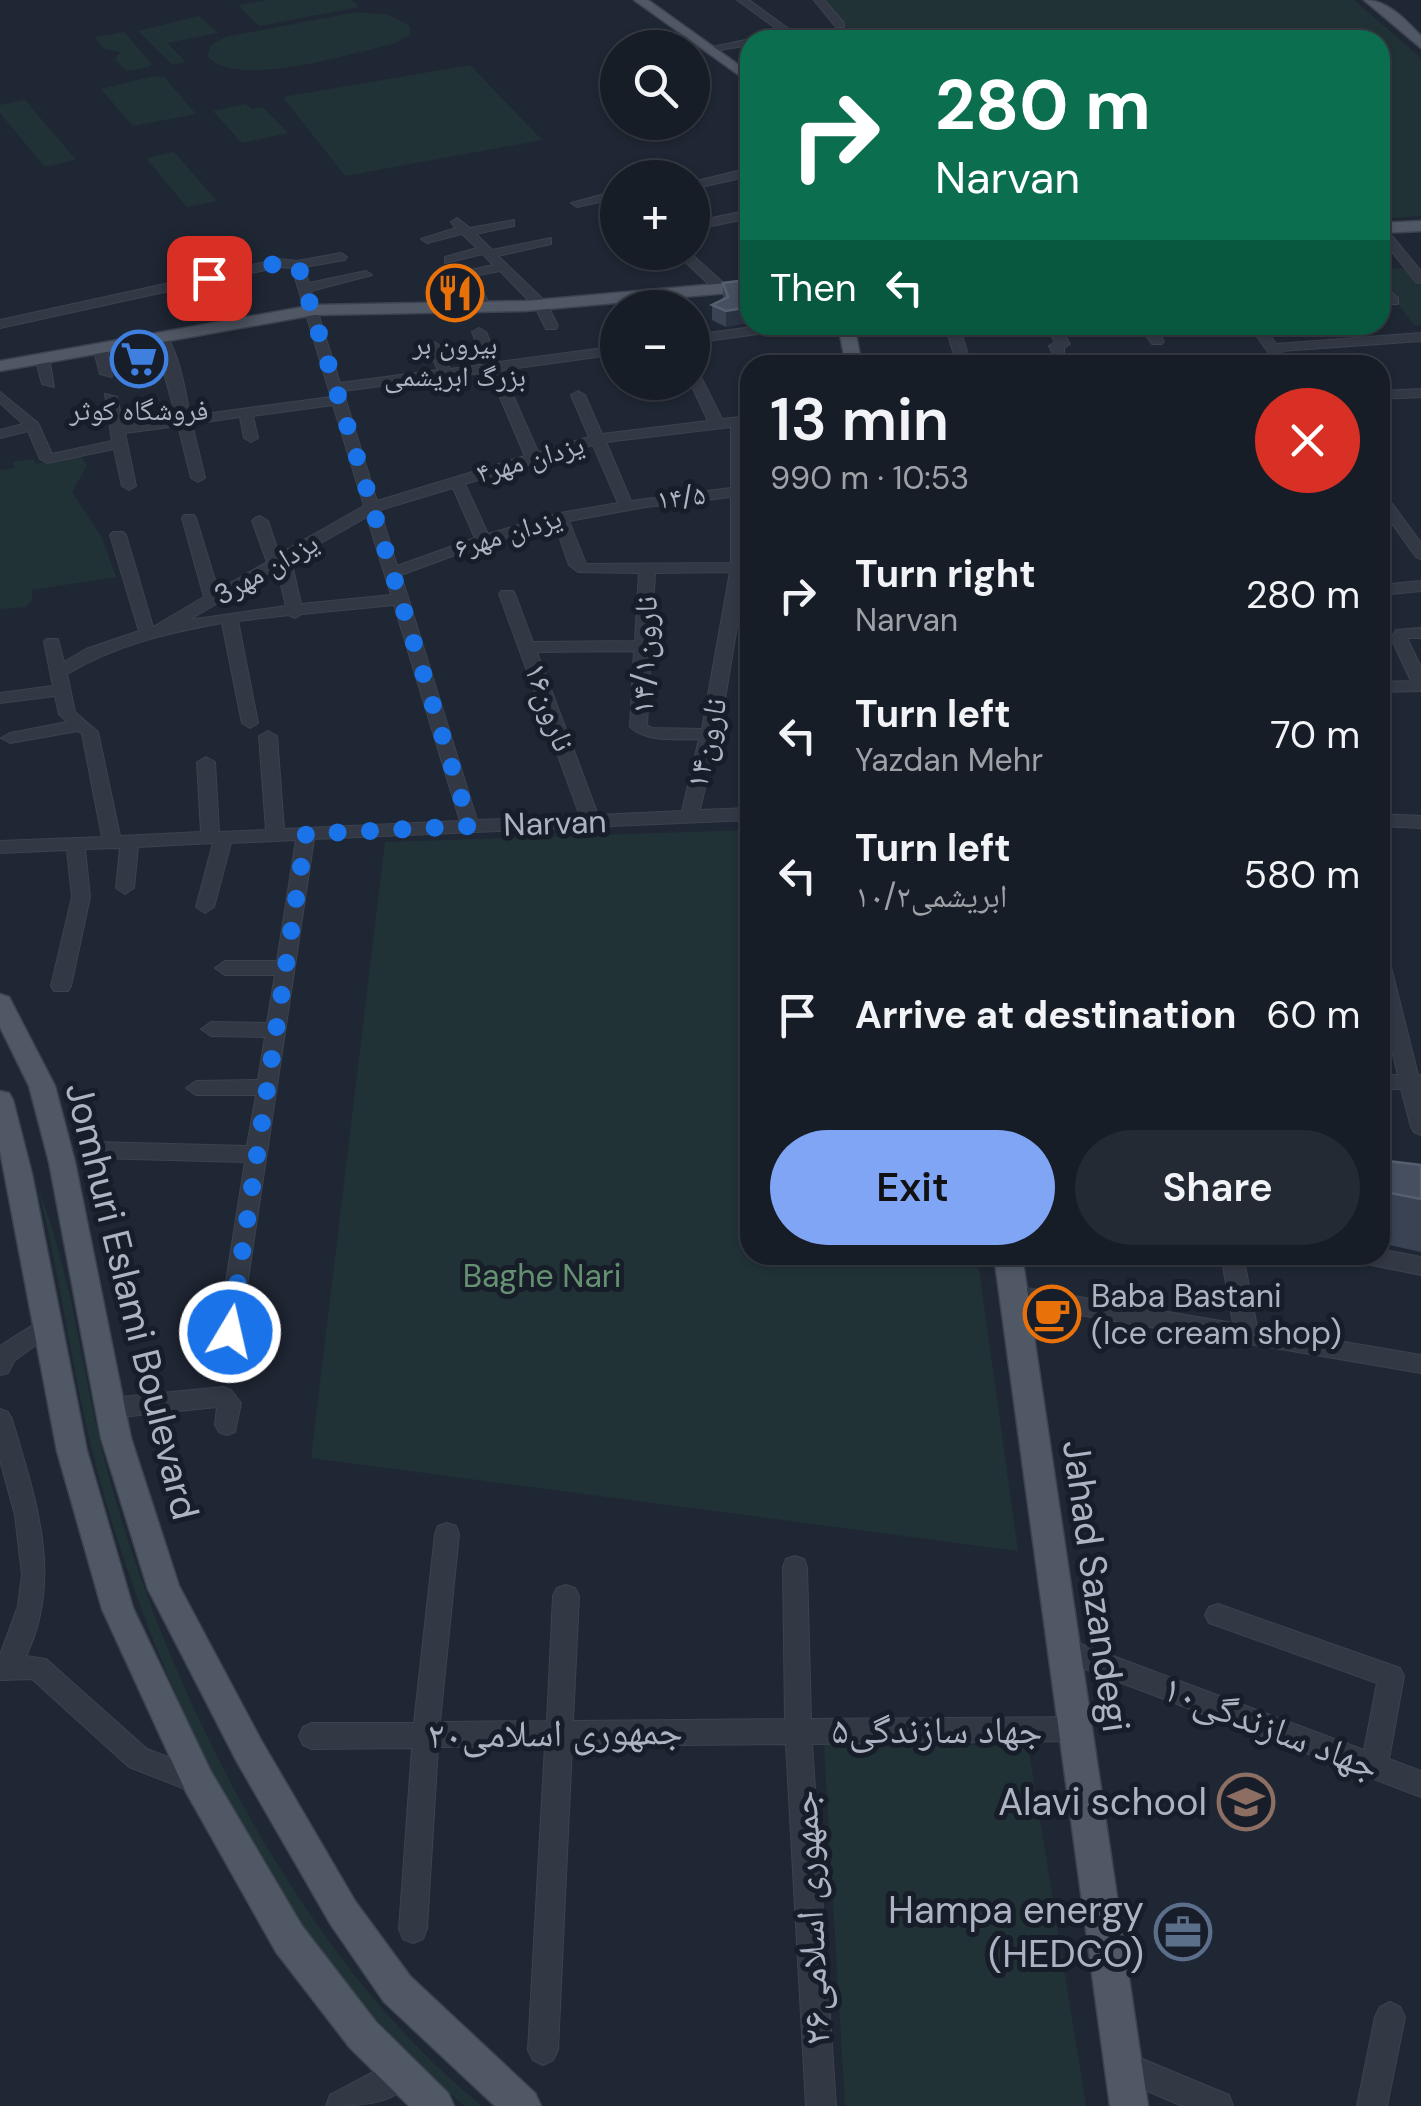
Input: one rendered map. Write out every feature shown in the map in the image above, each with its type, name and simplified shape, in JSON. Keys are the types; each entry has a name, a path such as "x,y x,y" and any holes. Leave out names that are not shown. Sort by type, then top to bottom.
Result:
{"main road":[{"path":"622,0 668,30"},
{"path":"1370,0 1402,22 1421,44"},
{"path":"650,2 677,30"},
{"path":"1402,22 1421,24"},
{"path":"710,57 740,74"},
{"path":"710,61 740,86"},
{"path":"1390,233 1421,226"},
{"path":"1390,235 1421,237"},
{"path":"0,366 314,310 541,305 740,287"},
{"name":"Jomhuri Eslami Boulevard","path":"0,1003 42,1086 62,1162 111,1408 164,1590 249,1751 343,1913 397,1988 522,2106"},
{"path":"0,1100 10,1177 47,1326 72,1450 118,1609 198,1781 290,1939 362,2034 435,2106"},
{"path":"10,1177 62,1162"},
{"name":"Jahad Sazandegi","path":"1010,1265 1130,2106"}],"street":[{"path":"742,0 785,30"},
{"path":"819,0 840,25"},
{"path":"710,46 740,43"},
{"path":"710,180 740,174"},
{"path":"717,177 728,196"},
{"path":"577,203 600,197"},
{"path":"710,222 740,216"},
{"path":"427,238 463,228 510,223"},
{"path":"463,228 541,305 550,326"},
{"path":"449,260 548,241"},
{"path":"1390,243 1421,279"},
{"path":"0,324 341,257"},
{"path":"296,264 314,310 470,826"},
{"path":"466,275 502,266"},
{"path":"701,270 723,290"},
{"path":"306,288 366,275"},
{"path":"474,290 484,307"},
{"path":"1390,298 1393,301"},
{"path":"479,332 532,456"},
{"path":"710,336 740,332"},
{"path":"742,335 750,352"},
{"path":"1058,335 1063,344 1056,346 1059,352"},
{"path":"1153,335 1157,341"},
{"path":"1263,335 1277,355"},
{"path":"161,336 178,378 180,421 198,478"},
{"path":"1272,348 1421,338"},
{"path":"434,346 446,374"},
{"path":"100,347 107,374"},
{"path":"0,396 34,426 47,459 180,421 246,414 274,402 600,353"},
{"path":"42,357 49,384"},
{"path":"1390,394 1415,393 1421,410"},
{"path":"578,395 625,502"},
{"path":"110,397 129,486"},
{"path":"706,400 717,424"},
{"path":"246,414 251,438"},
{"name":"یزدان مهر۴","path":"373,507 597,439 740,421"},
{"path":"0,434 34,426"},
{"name":"نارون۱۴","path":"740,468 740,513"},
{"path":"457,481 482,537"},
{"name":"۱۴/۵","path":"625,502 738,492"},
{"name":"یزدان مهر۶","path":"393,573 482,537 625,502"},
{"name":"3یزدان مهر","path":"153,631 373,507"},
{"path":"1390,508 1414,534 1421,554"},
{"path":"560,517 577,565 583,569 740,567"},
{"path":"189,518 214,600"},
{"path":"260,521 290,589 295,613"},
{"path":"118,535 153,631"},
{"name":"۱۴/۱نارون","path":"648,570 638,726 649,733 709,734"},
{"path":"1390,589 1421,586"},
{"name":"نارون۱۴","path":"690,817 740,590"},
{"name":"نارون۱۶","path":"507,594 591,821"},
{"path":"60,671 89,651 153,631 401,599"},
{"path":"230,621 250,724"},
{"path":"1390,687 1421,685 1400,635 1421,633"},
{"path":"52,642 67,714 85,728 121,842 125,888"},
{"path":"528,647 642,646"},
{"path":"0,698 61,690"},
{"path":"10,738 85,728"},
{"path":"268,736 276,835"},
{"path":"206,762 217,838 206,907"},
{"name":"Narvan","path":"0,847 740,814"},
{"path":"1390,820 1421,822"},
{"path":"230,1332 306,834"},
{"path":"61,986 81,898 75,844"},
{"path":"225,968 285,968"},
{"path":"1390,997 1415,1082 1421,1127"},
{"path":"210,1029 275,1030"},
{"path":"196,1088 267,1087"},
{"path":"95,1150 257,1154"},
{"path":"1390,1260 1421,1266"},
{"path":"1234,1265 1247,1335"},
{"path":"1015,1295 1421,1364"},
{"path":"0,1366 4,1355 47,1326"},
{"path":"111,1408 223,1397 229,1403 227,1425"},
{"path":"0,1418 34,1551 36,1592 30,1623 6,1670 37,1667 138,1758 198,1781"},
{"path":"413,1928 426,1735 447,1534"},
{"name":"جمهوری اسلامی۲۶","path":"795,1567 798,1730 821,2106"},
{"path":"543,2050 556,1733 566,1596"},
{"path":"1218,1616 1390,1676 1374,1766"},
{"name":"جهاد سازندگی۱۰","path":"1064,1650 1421,1784"},
{"name":"جهاد سازندگی۵","path":"798,1730 1076,1729"},
{"name":"جمهوری اسلامی۲۰","path":"312,1736 798,1730"},
{"path":"1372,2106 1390,2017"},
{"path":"1123,2066 1218,2106"},
{"path":"341,2106 400,2072"}],"green space":[{"path":"268,0 351,0 359,7 259,26 238,5"},
{"path":"822,0 1354,0 1389,30 848,30"},
{"path":"357,12 389,15 410,26 410,35 393,44 268,70 222,66 207,56 211,45 225,37"},
{"path":"199,16 218,33 167,43 186,62 173,65 138,31"},
{"path":"1390,31 1421,58 1421,216 1390,218"},
{"path":"124,32 152,64 149,67 126,71 115,59 121,52 104,49 95,37"},
{"path":"470,65 542,140 345,176 283,97"},
{"path":"164,77 196,114 133,126 101,89"},
{"path":"25,100 76,160 45,167 0,113 0,105"},
{"path":"246,104 251,109 263,107 288,133 242,143 213,111"},
{"path":"174,152 217,201 187,207 146,158"},
{"path":"1405,268 1421,286 1421,325 1414,325 1390,293 1390,269"},
{"path":"80,455 87,465 72,492 102,538 116,577 32,590 32,600 26,607 0,609 0,470 15,468 13,462 33,459 36,464"},
{"name":"Baghe Nari","path":"740,830 740,1265 978,1265 1018,1551 311,1458 385,842"},
{"path":"39,1191 61,1259 98,1435 133,1555 165,1643 204,1730 249,1816 300,1899 355,1976 416,2046 482,2106 465,2106 401,2047 341,1977 286,1900 236,1817 193,1731 123,1557 98,1473"},
{"path":"824,1745 1028,1745 1086,2106 845,2106"}],"building":[{"path":"740,281 740,309 726,311 712,305 728,297 723,283"},
{"path":"1390,1161 1421,1165 1421,1199 1390,1193"}],"place":[{"name":"بیرون بر بزرگ ابریشمی","path":"455,293"},
{"name":"فروشگاه کوثر","path":"139,359"},
{"name":"Baba Bastani (Ice cream shop)","path":"1052,1314"},
{"name":"Alavi school","path":"1246,1802"},
{"name":"Hampa energy (HEDCO)","path":"1183,1932"}],"route":[{"path":"209,278 279,263 298,265 470,826 306,834 230,1332"}]}
